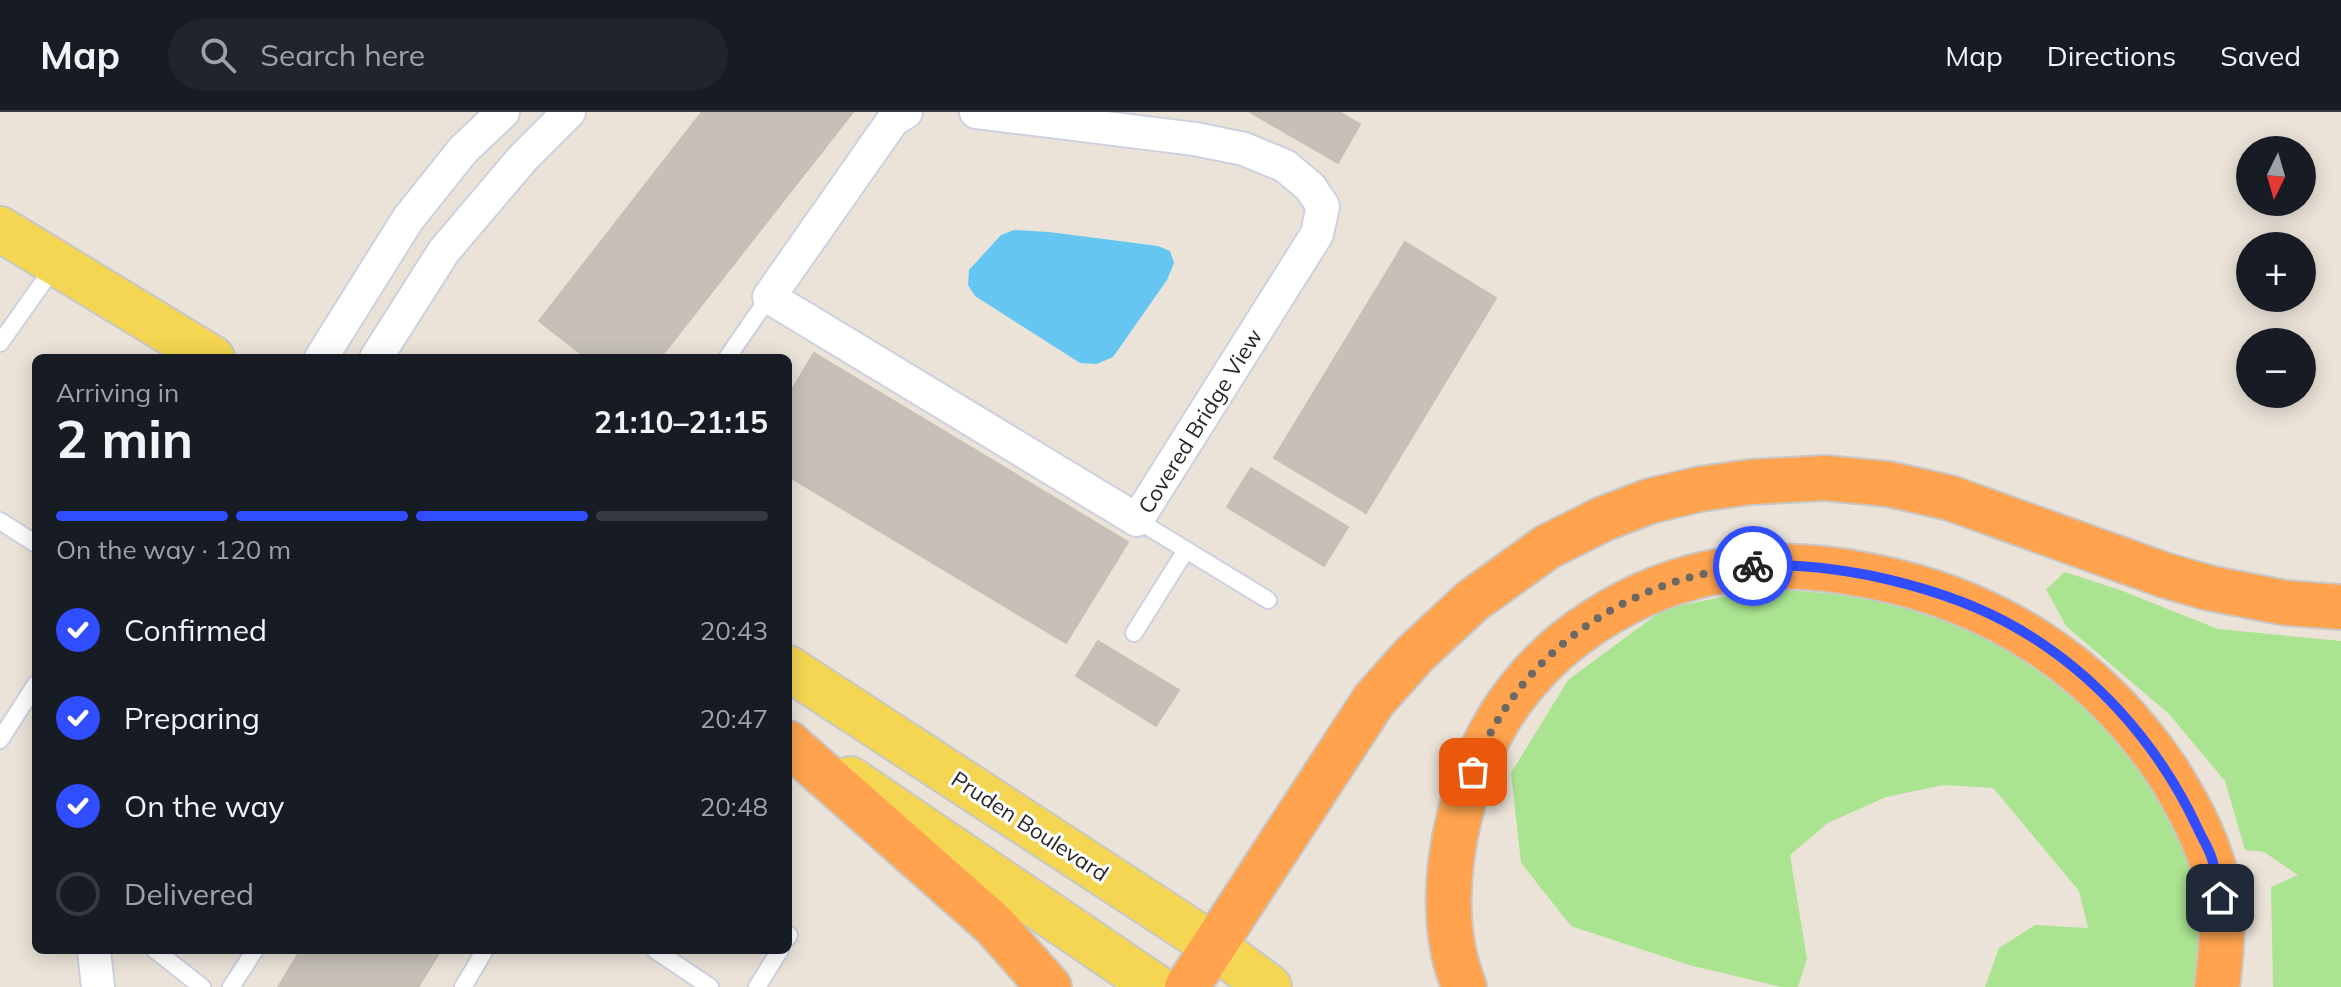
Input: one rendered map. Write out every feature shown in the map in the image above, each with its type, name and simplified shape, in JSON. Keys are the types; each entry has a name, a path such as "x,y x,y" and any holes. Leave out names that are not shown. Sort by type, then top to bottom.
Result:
{"highway":[{"path":"1187,987 1374,700 1415,654 1472,601 1547,547 1603,519 1650,501 1700,489 1750,482 1825,478 1888,484 1950,498 2164,575 2209,588 2286,603 2341,607"},
{"path":"1464,987 1453,950 1449,904 1453,848 1466,792 1480,752 1521,686 1573,635 1624,602 1671,582 1720,569 1771,565 1835,569 1901,582 1952,598 2007,622 2057,655 2111,701 2149,745 2181,793 2211,856 2220,898 2222,950 2217,987"},
{"path":"792,745 994,925 1049,987"}],"main road":[{"path":"0,229 205,354"},
{"name":"Pruden Boulevard","path":"792,671 1214,946 1269,987"},
{"path":"792,744 943,841 1156,987"}],"street":[{"path":"324,354 408,219 463,150 503,112"},
{"path":"379,354 444,251 523,158 569,112"},
{"name":"Covered Bridge View","path":"769,297 1137,520 1317,234 1323,206 1310,187 1285,166 1244,149 1195,139 976,112"},
{"path":"769,297 895,115"},
{"path":"94,954 98,987"}],"lane":[{"path":"0,343 57,263"},
{"path":"730,354 769,297"},
{"path":"1137,520 1268,600"},
{"path":"0,521 32,541"},
{"path":"1134,633 1186,550"},
{"path":"0,740 32,690"},
{"path":"160,954 202,987"},
{"path":"231,987 252,954"},
{"path":"463,987 483,954"},
{"path":"661,954 710,987"},
{"path":"757,987 778,954"}],"green space":[{"path":"2065,572 2218,629 2341,641 2341,987 2273,987 2271,887 2298,875 2264,852 2245,850 2225,781 2169,714 2066,626 2046,589"},
{"path":"1765,588 1880,598 1996,639 2092,707 2163,783 2215,926 2203,987 1985,987 1999,948 2035,925 2088,928 2079,891 1993,788 1944,785 1886,797 1828,823 1790,855 1807,959 1798,987 1781,987 1689,965 1571,926 1521,863 1511,773 1568,680 1664,609"}],"water":[{"path":"1014,230 1158,246 1170,251 1174,263 1167,280 1113,357 1097,364 1080,363 975,296 968,285 969,270 1001,235"}],"building":[{"path":"702,112 853,112 663,354 582,354 539,321"},
{"path":"1250,112 1339,112 1360,124 1338,163"},
{"path":"1405,242 1496,298 1366,513 1274,458"},
{"path":"814,353 1128,542 1066,643 792,478 792,389"},
{"path":"1251,468 1348,527 1324,566 1227,507"},
{"path":"1098,641 1179,690 1156,726 1076,676"},
{"path":"299,954 439,954 418,987 278,987"}],"way so far":[{"path":"1473,772 1480,752 1514,696 1529,676 1573,635 1624,602 1671,582 1720,569 1753,566"}],"route":[{"path":"1753,566 1835,569 1901,582 1952,598 2007,622 2057,655 2111,701 2149,745 2181,793 2211,856 2220,898"}]}
